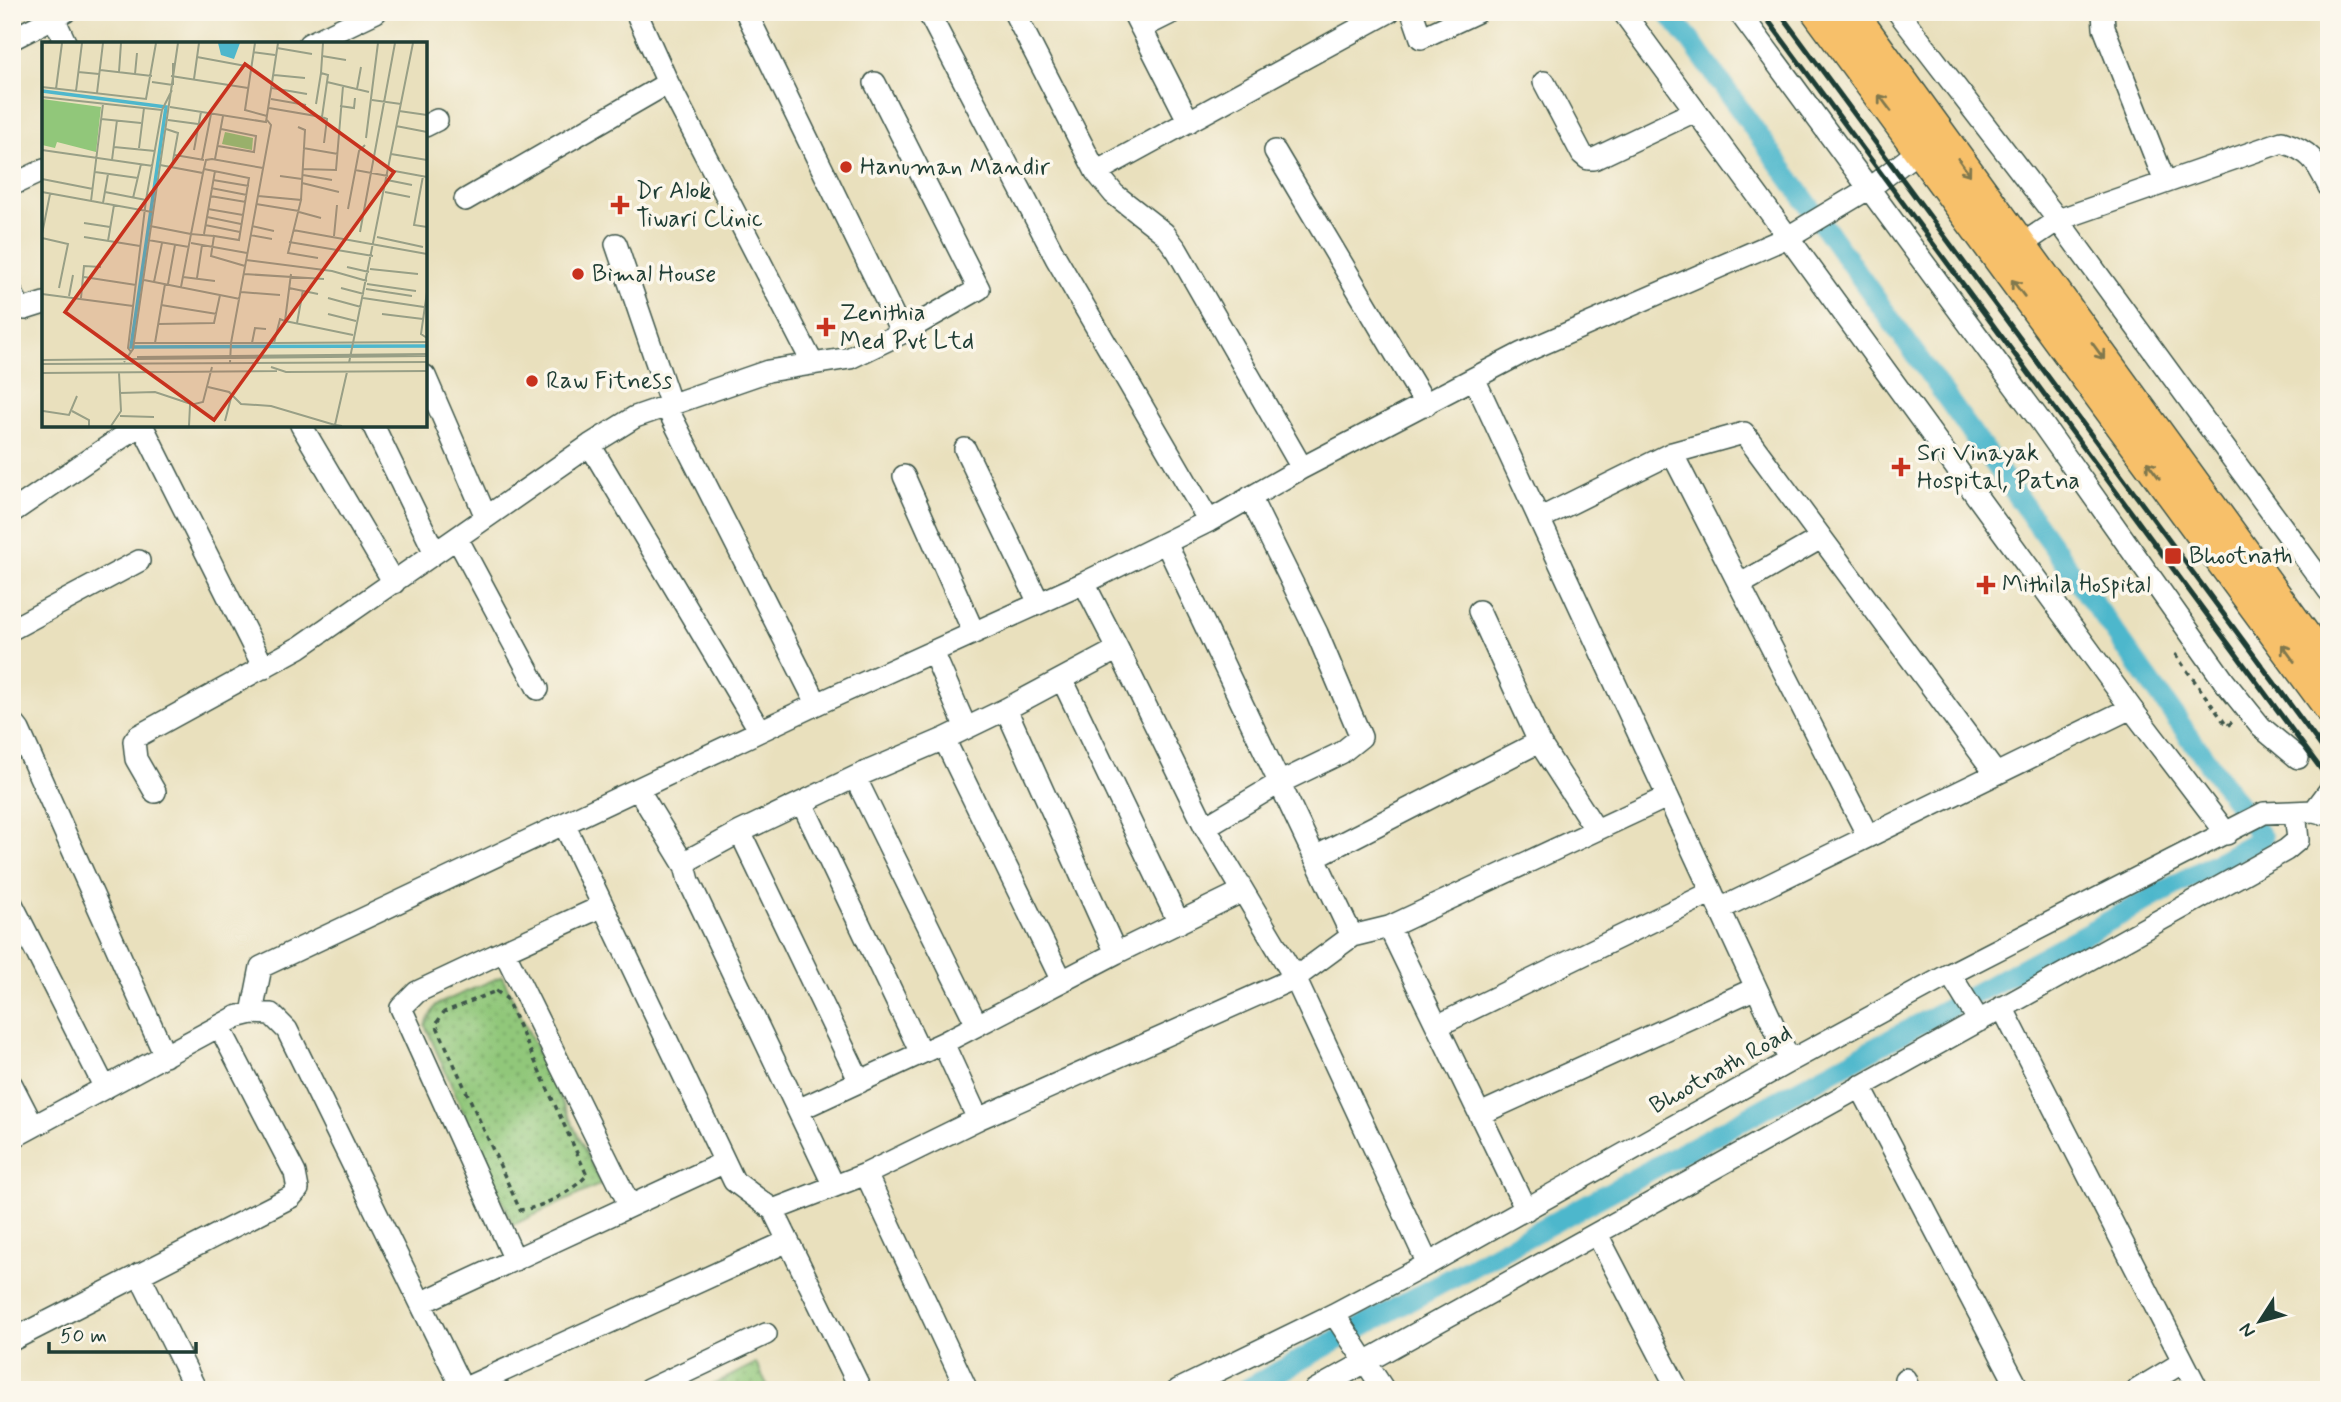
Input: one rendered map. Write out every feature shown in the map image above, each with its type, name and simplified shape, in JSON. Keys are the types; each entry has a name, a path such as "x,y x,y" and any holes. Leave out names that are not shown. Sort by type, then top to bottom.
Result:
{"highway":[{"path":"1817,12 2329,708"},
{"path":"1852,12 2021,245 2319,637 2329,668"}],"street":[{"path":"313,42 376,12"},
{"path":"636,12 668,83 813,364"},
{"path":"746,12 902,332"},
{"path":"928,12 1056,258 1209,521"},
{"path":"1014,12 1096,172 1114,194 1164,233 1177,250 1302,468"},
{"path":"1173,12 1137,20 1189,122"},
{"path":"1096,172 1389,12"},
{"path":"1412,12 1421,38 1477,12"},
{"path":"1623,12 1695,111 1792,235 2131,708 2230,832"},
{"path":"1739,12 2041,422 2224,681 2261,727 2298,758"},
{"path":"1898,12 2058,220 2329,591"},
{"path":"2103,12 2104,28 2165,182"},
{"path":"13,36 59,15 66,42"},
{"path":"1544,82 1587,159 1594,159 1695,111"},
{"path":"465,200 668,83"},
{"path":"155,792 135,759 134,741 138,736 300,647 590,445 635,417 768,371 850,358 979,289 875,83"},
{"path":"2021,245 2058,220 2282,142 2299,147 2315,159 2329,187"},
{"path":"252,1013 261,967 817,704 1084,583 1209,521 1302,468 1522,353 1792,235 1868,189 1920,150"},
{"path":"1275,151 1426,405"},
{"path":"12,184 42,171"},
{"path":"616,244 668,405 817,704"},
{"path":"12,293 19,306 25,309 42,304"},
{"path":"1474,378 1790,1061"},
{"path":"427,381 486,517"},
{"path":"12,512 138,427"},
{"path":"142,427 264,668"},
{"path":"302,427 394,583"},
{"path":"374,427 435,553"},
{"path":"1539,519 1672,453 1744,433 1996,774"},
{"path":"590,445 760,731"},
{"path":"965,449 1039,603"},
{"path":"1672,453 1868,836"},
{"path":"904,476 974,633"},
{"path":"1205,827 1279,783 1341,754 1361,737 1317,633 1250,497"},
{"path":"457,538 538,689"},
{"path":"1739,586 1821,538"},
{"path":"1166,542 1352,936"},
{"path":"12,629 139,561"},
{"path":"1084,583 1205,827 1295,978 1428,1264"},
{"path":"1479,611 1539,742 1596,830"},
{"path":"685,866 692,858 740,832 855,776 967,728 1118,649"},
{"path":"933,652 967,728"},
{"path":"1062,679 1179,923"},
{"path":"1437,1026 1716,900 1868,836 2131,708"},
{"path":"1006,709 1116,953"},
{"path":"12,721 19,730 165,1056"},
{"path":"944,739 1062,981"},
{"path":"1315,857 1539,742"},
{"path":"855,776 978,1025"},
{"path":"638,789 685,866 695,894 834,1186"},
{"path":"1315,1390 1362,1358 1597,1234 1977,1018 2003,1007 2286,850 2298,840 2329,791"},
{"path":"773,1210 866,1174 978,1119 1295,978 1352,936 1389,927 1667,797"},
{"path":"802,803 921,1053"},
{"name":"Bhootnath Road","path":"1178,1390 1339,1321 1428,1264 1790,1061 2264,813 2317,809"},
{"path":"564,824 734,1181 773,1210 861,1390"},
{"path":"740,832 860,1082"},
{"path":"798,1110 943,1044 1116,953 1243,891"},
{"path":"12,904 105,1088"},
{"path":"514,1260 401,1009 417,992 603,906"},
{"path":"1389,927 1526,1210"},
{"path":"503,951 630,1206"},
{"path":"1953,978 1977,1018"},
{"path":"1480,1114 1756,988"},
{"path":"2003,1007 2198,1390"},
{"path":"12,1138 236,1017 252,1013 271,1014 287,1030 463,1389 788,1241"},
{"path":"12,1340 291,1197 298,1189 295,1173 219,1026"},
{"path":"943,1044 978,1119"},
{"path":"12,1085 33,1126"},
{"path":"1860,1086 2019,1390"},
{"path":"421,1303 725,1162"},
{"path":"866,1174 967,1390"},
{"path":"1597,1234 1678,1390"},
{"path":"139,1274 196,1390"},
{"path":"1339,1321 1384,1390"},
{"path":"648,1390 766,1334"},
{"path":"2137,1390 2183,1363"}],"path":[{"path":"2175,653 2211,704"},
{"path":"496,991 506,998 586,1175 578,1185 531,1209 520,1210 436,1024 443,1013 496,991"}],"green space":[{"path":"502,976 601,1184 513,1225 425,1025 436,1005"},
{"path":"756,1363 770,1390 703,1390"}],"waterway":[{"path":"1245,1390 2262,838 1691,41 1667,12"}],"railway":[{"path":"1762,12 2329,780"},
{"path":"1779,12 2329,757"}],"place":[{"name":"Hanuman Mandir","path":"846,167"},
{"name":"Dr Alok Tiwari Clinic","path":"620,205"},
{"name":"Bimal House","path":"578,274"},
{"name":"Zenithia Med Pvt Ltd","path":"826,327"},
{"name":"Raw Fitness","path":"532,381"},
{"name":"Sri Vinayak Hospital, Patna","path":"1901,467"},
{"name":"Bhootnath","path":"2173,556"},
{"name":"Mithila Hospital","path":"1986,585"}]}
